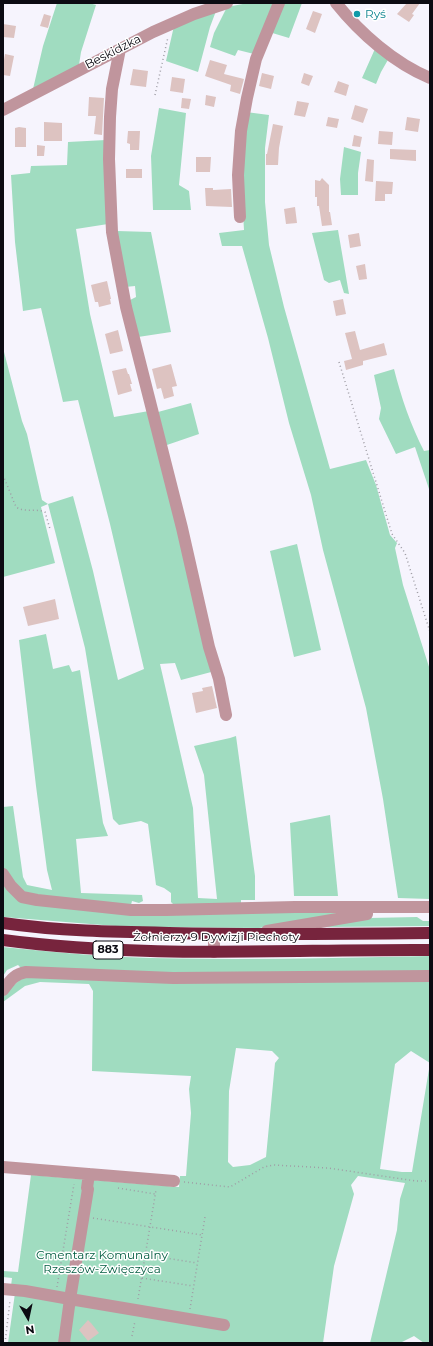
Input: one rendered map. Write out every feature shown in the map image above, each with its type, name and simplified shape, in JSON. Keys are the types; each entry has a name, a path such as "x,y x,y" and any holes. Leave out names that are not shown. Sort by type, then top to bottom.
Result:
{"highway":[{"name":"Żołnierzy 9 Dywizji Piechoty","path":"3,923 83,931 214,934 430,932"},
{"name":"Żołnierzy 9 Dywizji Piechoty","path":"3,940 98,949 214,952 430,950"}],"street":[{"name":"Beskidzka","path":"3,110 171,24 194,14 227,3"},
{"path":"240,217 238,175 241,131 247,98 256,59 279,3"},
{"path":"336,3 348,18 394,58 407,67 430,78"},
{"path":"120,49 112,89 110,117 109,160 112,232 126,307 183,534 209,647 219,679 226,715"},
{"path":"3,874 11,886 22,897 37,900 131,910 302,907 430,907"},
{"path":"244,934 361,914 430,913"},
{"path":"214,934 214,952"},
{"path":"3,990 14,976 26,972 173,978 430,976"},
{"path":"3,1167 174,1181"},
{"path":"64,1343 88,1189 89,1174"},
{"path":"7,1289 224,1325"}],"path":[{"path":"155,95 171,24"},
{"path":"340,362 392,534 405,553 430,632"},
{"path":"3,475 16,507 20,509 39,509 45,512 50,528"},
{"path":"174,1181 230,1187 264,1167 274,1165 328,1168 416,1181 430,1181"},
{"path":"56,1296 75,1180"},
{"path":"111,1187 156,1194"},
{"path":"132,1336 157,1187"},
{"path":"84,1216 202,1235"},
{"path":"188,1319 205,1217"},
{"path":"146,1255 197,1262"},
{"path":"142,1278 193,1286"},
{"path":"5,1343 10,1301 7,1289"}],"green space":[{"path":"57,3 89,3 96,5 81,52 79,65 33,89 43,46"},
{"path":"248,3 276,3 254,54 238,50 235,56 210,47 214,33 227,7"},
{"path":"282,3 302,3 289,38 269,32"},
{"path":"216,11 210,27 198,72 166,61 174,26"},
{"path":"376,48 389,58 376,84 362,78"},
{"path":"159,108 186,113 179,185 189,191 191,210 153,210 151,156"},
{"path":"246,112 269,115 265,148 265,202 269,245 284,307 330,469 366,460 376,485 390,535 397,543 395,548 403,585 430,670 430,899 398,898 383,799 366,708 323,550 311,495 289,423 268,338 242,246 222,246 219,233 244,230 241,179"},
{"path":"106,140 108,224 76,229 90,314 114,417 149,411 215,671 181,680 175,663 160,664 193,808 198,898 217,899 204,775 194,746 236,736 255,876 255,900 241,900 241,904 175,906 171,902 171,893 156,885 148,824 141,821 119,825 113,819 85,648 48,504 73,496 93,571 118,680 144,669 110,524 78,400 63,402 41,308 23,311 15,242 11,175 30,173 31,166 67,165 68,142"},
{"path":"344,147 361,152 358,173 358,195 341,195 340,179"},
{"path":"338,230 349,294 344,293 340,280 329,283 324,280 312,233"},
{"path":"117,231 151,232 171,332 138,337 128,301 136,297 135,286 125,287"},
{"path":"3,348 22,421 27,434 42,500 48,504 41,507 55,563 3,577"},
{"path":"394,369 403,401 415,432 424,451 430,450 430,492 415,447 396,454 379,419 381,408 374,375"},
{"path":"191,403 199,434 164,446 158,412"},
{"path":"297,544 321,650 294,657 270,551"},
{"path":"46,634 53,669 69,665 72,672 80,670 103,823 108,836 76,839 81,893 142,895 143,901 139,903 132,901 131,905 27,894 15,885 3,867 3,807 13,806 23,877 27,885 52,890 47,870 19,640"},
{"path":"330,815 338,896 294,896 290,823"},
{"path":"3,882 21,902 349,912 323,919 259,928 128,927 3,917"},
{"path":"417,917 423,921 430,921 430,926 315,926 369,918"},
{"path":"3,947 124,957 200,959 430,956 430,972 220,974 21,968 18,965 7,970 3,976"},
{"name":"Cmentarz Komunalny Rzeszów-Zwięczyca","path":"23,977 430,981 430,1063 430,1343 424,1343 414,1336 400,1343 370,1343 397,1230 400,1199 405,1183 358,1176 351,1185 354,1194 334,1266 323,1343 8,1343 16,1286 11,1286 12,1278 3,1277 3,1271 18,1272 31,1175 179,1187 180,1176 186,1176 191,1113 189,1089 191,1076 92,1071 93,991 89,984 40,982 25,986 3,1002 3,995","holes":["236,1048 272,1051 279,1058 275,1063 266,1157 250,1165 233,1167 228,1162 229,1091","411,1051 430,1063 412,1172 380,1169 395,1064"]}],"building":[{"path":"407,3 420,3 412,14 414,15 409,22 397,14"},
{"path":"313,11 322,14 315,33 306,29"},
{"path":"44,14 51,16 48,28 40,26"},
{"path":"3,24 16,26 14,38 3,37"},
{"path":"5,54 14,56 10,76 3,75"},
{"path":"210,60 227,65 224,74 244,79 240,94 230,91 231,85 205,76"},
{"path":"133,69 148,71 146,87 130,85"},
{"path":"262,73 274,76 271,89 259,86"},
{"path":"304,73 313,76 309,86 301,83"},
{"path":"172,77 185,79 183,93 170,91"},
{"path":"338,81 349,85 346,96 334,92"},
{"path":"206,95 216,97 214,107 205,105"},
{"path":"89,97 104,98 102,135 94,134 96,116 88,116"},
{"path":"182,98 191,99 189,109 181,108"},
{"path":"297,101 309,103 305,117 294,115"},
{"path":"355,105 368,109 363,123 351,119"},
{"path":"328,117 339,119 337,128 326,126"},
{"path":"407,117 420,119 418,132 405,130"},
{"path":"44,122 62,123 62,141 44,141"},
{"path":"273,124 283,126 278,165 266,165 266,154"},
{"path":"15,128 26,128 26,147 15,147"},
{"path":"128,131 140,131 139,150 130,150 130,144 127,143"},
{"path":"379,131 393,132 392,145 378,144"},
{"path":"354,135 362,137 360,147 352,146"},
{"path":"37,145 45,146 44,156 37,156"},
{"path":"390,149 416,150 416,161 390,159"},
{"path":"196,157 211,157 210,172 196,172"},
{"path":"367,159 374,160 373,182 365,181"},
{"path":"126,169 142,169 142,178 126,178"},
{"path":"322,178 329,185 329,212 332,225 322,226 319,206 317,206 317,197 315,197 315,180 320,181"},
{"path":"376,181 393,182 392,194 385,194 385,201 375,201"},
{"path":"205,188 213,188 213,190 231,189 232,207 206,206"},
{"path":"295,207 297,223 286,224 284,209"},
{"path":"359,233 361,246 350,248 348,235"},
{"path":"365,264 367,279 359,280 356,266"},
{"path":"107,281 111,304 99,307 98,302 95,302 91,285"},
{"path":"343,299 346,314 336,316 333,301"},
{"path":"118,330 123,351 110,354 105,334"},
{"path":"355,331 360,350 384,343 387,355 363,361 363,365 346,370 344,361 352,359 345,333"},
{"path":"171,364 177,386 172,387 174,396 164,399 161,388 157,389 152,369"},
{"path":"126,368 132,384 130,384 132,391 118,395 112,371"},
{"path":"55,599 59,619 28,626 23,607"},
{"path":"212,686 217,708 196,713 192,693 203,691 202,688"},
{"path":"88,1320 99,1333 88,1341 79,1330"}],"place":[{"name":"Ryś","path":"357,14"}]}
